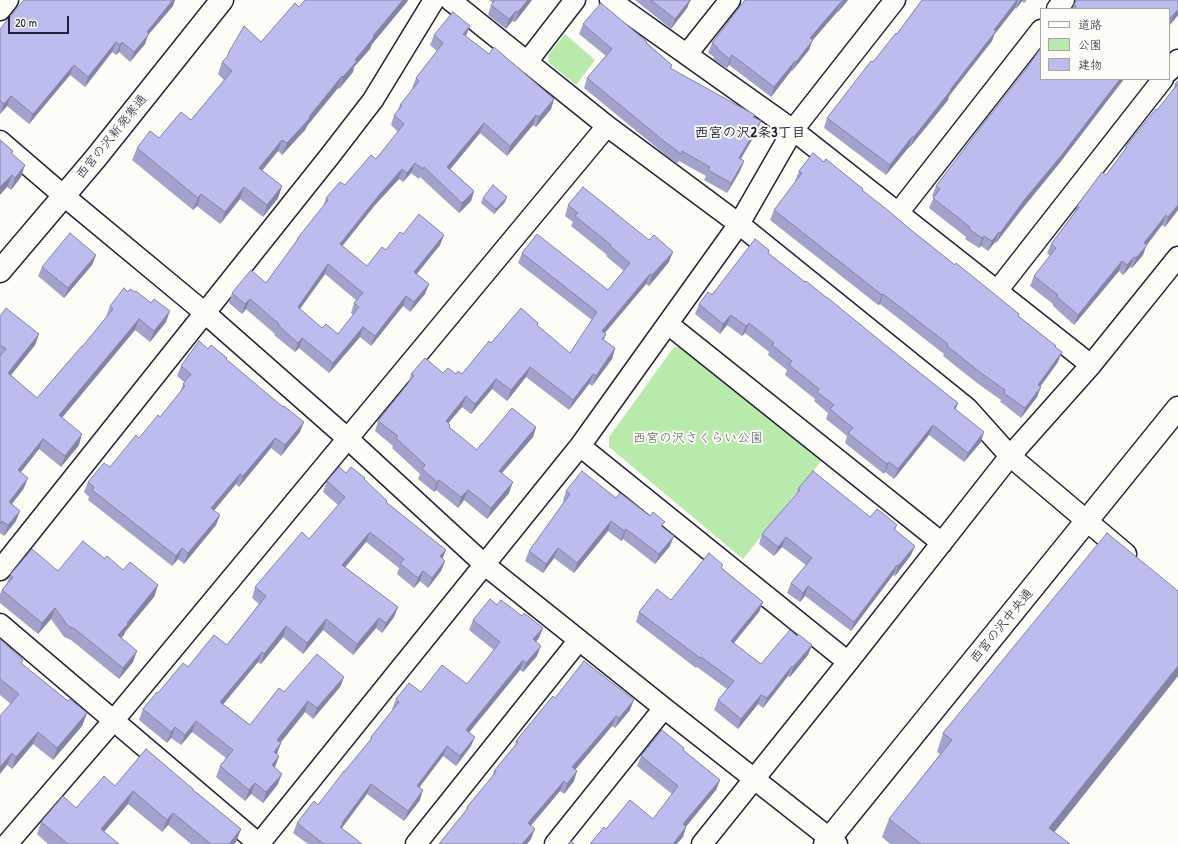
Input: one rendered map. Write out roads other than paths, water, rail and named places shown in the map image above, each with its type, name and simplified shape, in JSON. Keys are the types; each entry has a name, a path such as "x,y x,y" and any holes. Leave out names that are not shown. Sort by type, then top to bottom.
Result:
{"street":[{"path":"0,10 8,0"},
{"name":"西宮の沢新発寒通","path":"0,271 95,159 222,0"},
{"path":"0,570 373,100 434,0"},
{"path":"450,0 607,126 739,224 967,408 1010,456 1141,567"},
{"path":"527,62 575,0"},
{"path":"610,0 793,130 1091,365"},
{"path":"686,54 730,0"},
{"path":"0,624 259,844 580,446 739,224 793,130 895,0"},
{"path":"1058,8 1064,0"},
{"path":"898,214 1040,31"},
{"path":"1170,70 1178,60"},
{"path":"997,291 1162,80"},
{"path":"7,844 114,720 607,126"},
{"path":"0,140 64,196 205,313 347,438 485,565 664,708 755,778 831,842"},
{"path":"702,844 1010,456 1091,365 1178,257"},
{"path":"668,324 942,543"},
{"name":"西宮の沢中央通","path":"831,842 1178,408"},
{"path":"580,446 848,662"},
{"path":"416,844 580,640"},
{"path":"555,844 664,708"}],"district":[{"name":"西宮の沢2条3丁目","path":"750,133"}],"park label":[{"name":"西宮の沢さくらい公園","path":"698,439"}]}
